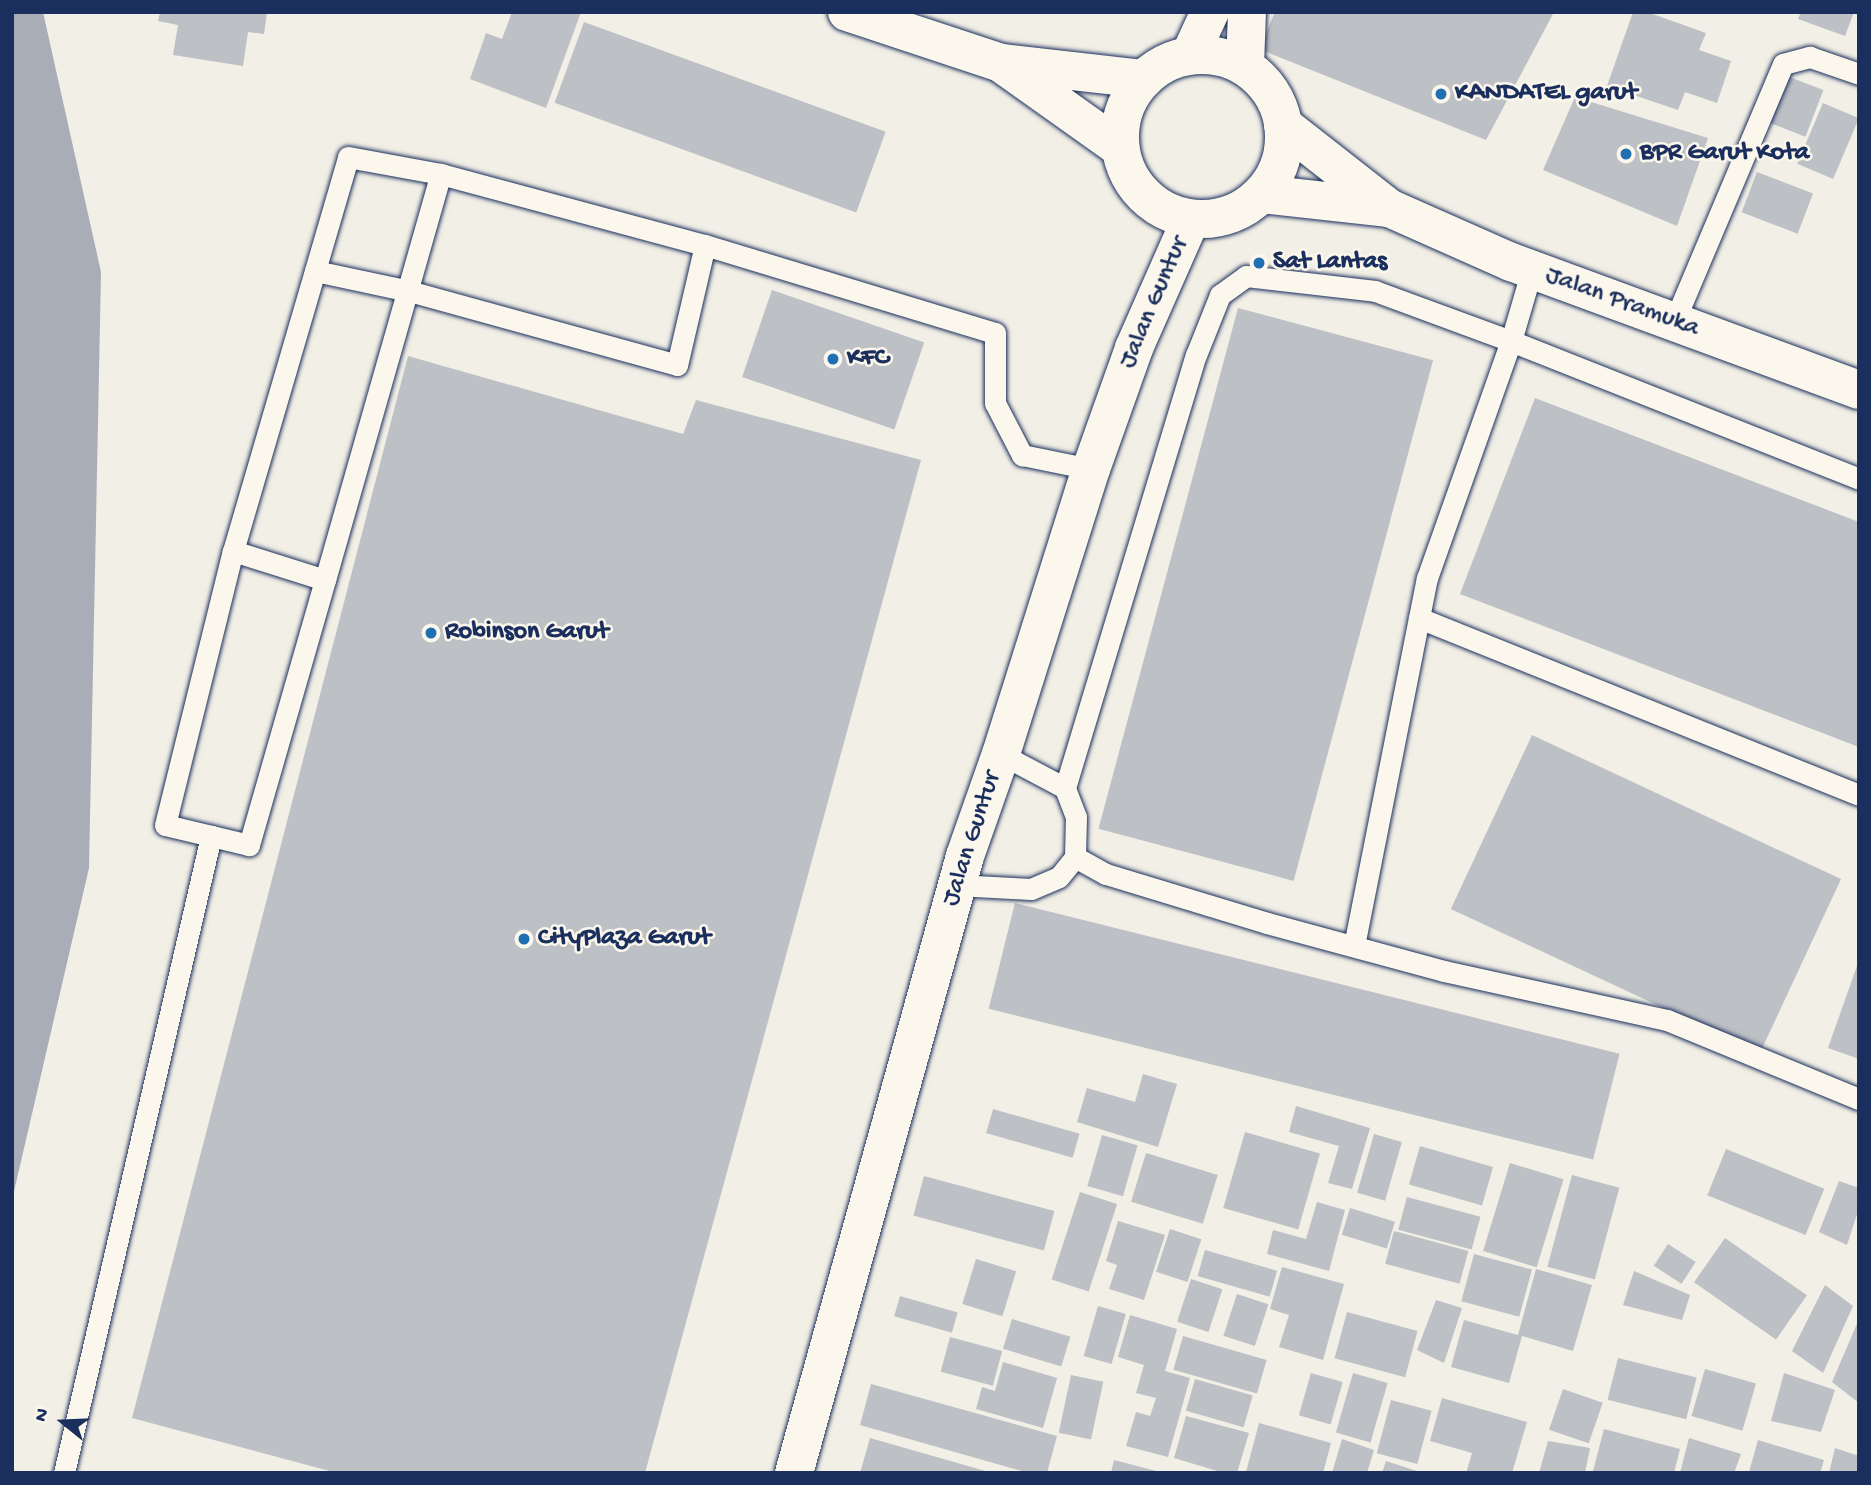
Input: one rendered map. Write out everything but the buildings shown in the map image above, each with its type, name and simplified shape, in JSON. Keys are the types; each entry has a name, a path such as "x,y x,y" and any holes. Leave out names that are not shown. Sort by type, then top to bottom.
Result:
{"street":[{"path":"847,12 1001,63 1144,79"},
{"path":"1190,55 1210,12"},
{"path":"1245,66 1247,12"},
{"path":"1190,55 1218,56 1245,66 1270,92 1283,125 1280,162 1262,194 1242,209 1220,218 1191,219 1164,210 1140,192 1127,171 1120,148 1124,110 1144,79 1165,63 1190,55"},
{"path":"1001,63 1120,148"},
{"name":"Jalan Pramuka","path":"1283,125 1389,208 1532,270 1859,390"},
{"name":"Jalan Pramuka","path":"1262,194 1389,208"},
{"name":"Jalan Guntur","path":"794,1473 956,885 1001,754 1091,469 1134,348 1191,219"}],"lane":[{"path":"1674,322 1783,64 1810,57 1859,74"},
{"path":"441,174 249,845 165,825 233,551 348,157 441,174 705,245 995,332 995,403 1022,456 1091,469"},
{"path":"315,271 409,291 677,365 705,245"},
{"path":"1354,946 1427,578 1511,341 1532,270"},
{"path":"956,885 1031,889 1059,877 1075,857 1076,817 1065,788 1196,355 1220,295 1246,276 1375,291 1511,341 1859,479"},
{"path":"233,551 325,580"},
{"path":"1419,618 1859,795"},
{"path":"1001,754 1065,788"},
{"path":"64,1473 211,836"},
{"path":"1075,857 1106,874 1444,971 1667,1020 1859,1099"}],"shaded area":[{"path":"12,12 43,12 101,272 89,868 12,1200"}],"place":[{"name":"KANDATEL garut","path":"1441,94"},
{"name":"BPR Garut Kota","path":"1626,154"},
{"name":"Sat Lantas","path":"1259,263"},
{"name":"KFC","path":"833,359"},
{"name":"Robinson Garut","path":"431,633"},
{"name":"CityPlaza Garut","path":"524,939"}]}
